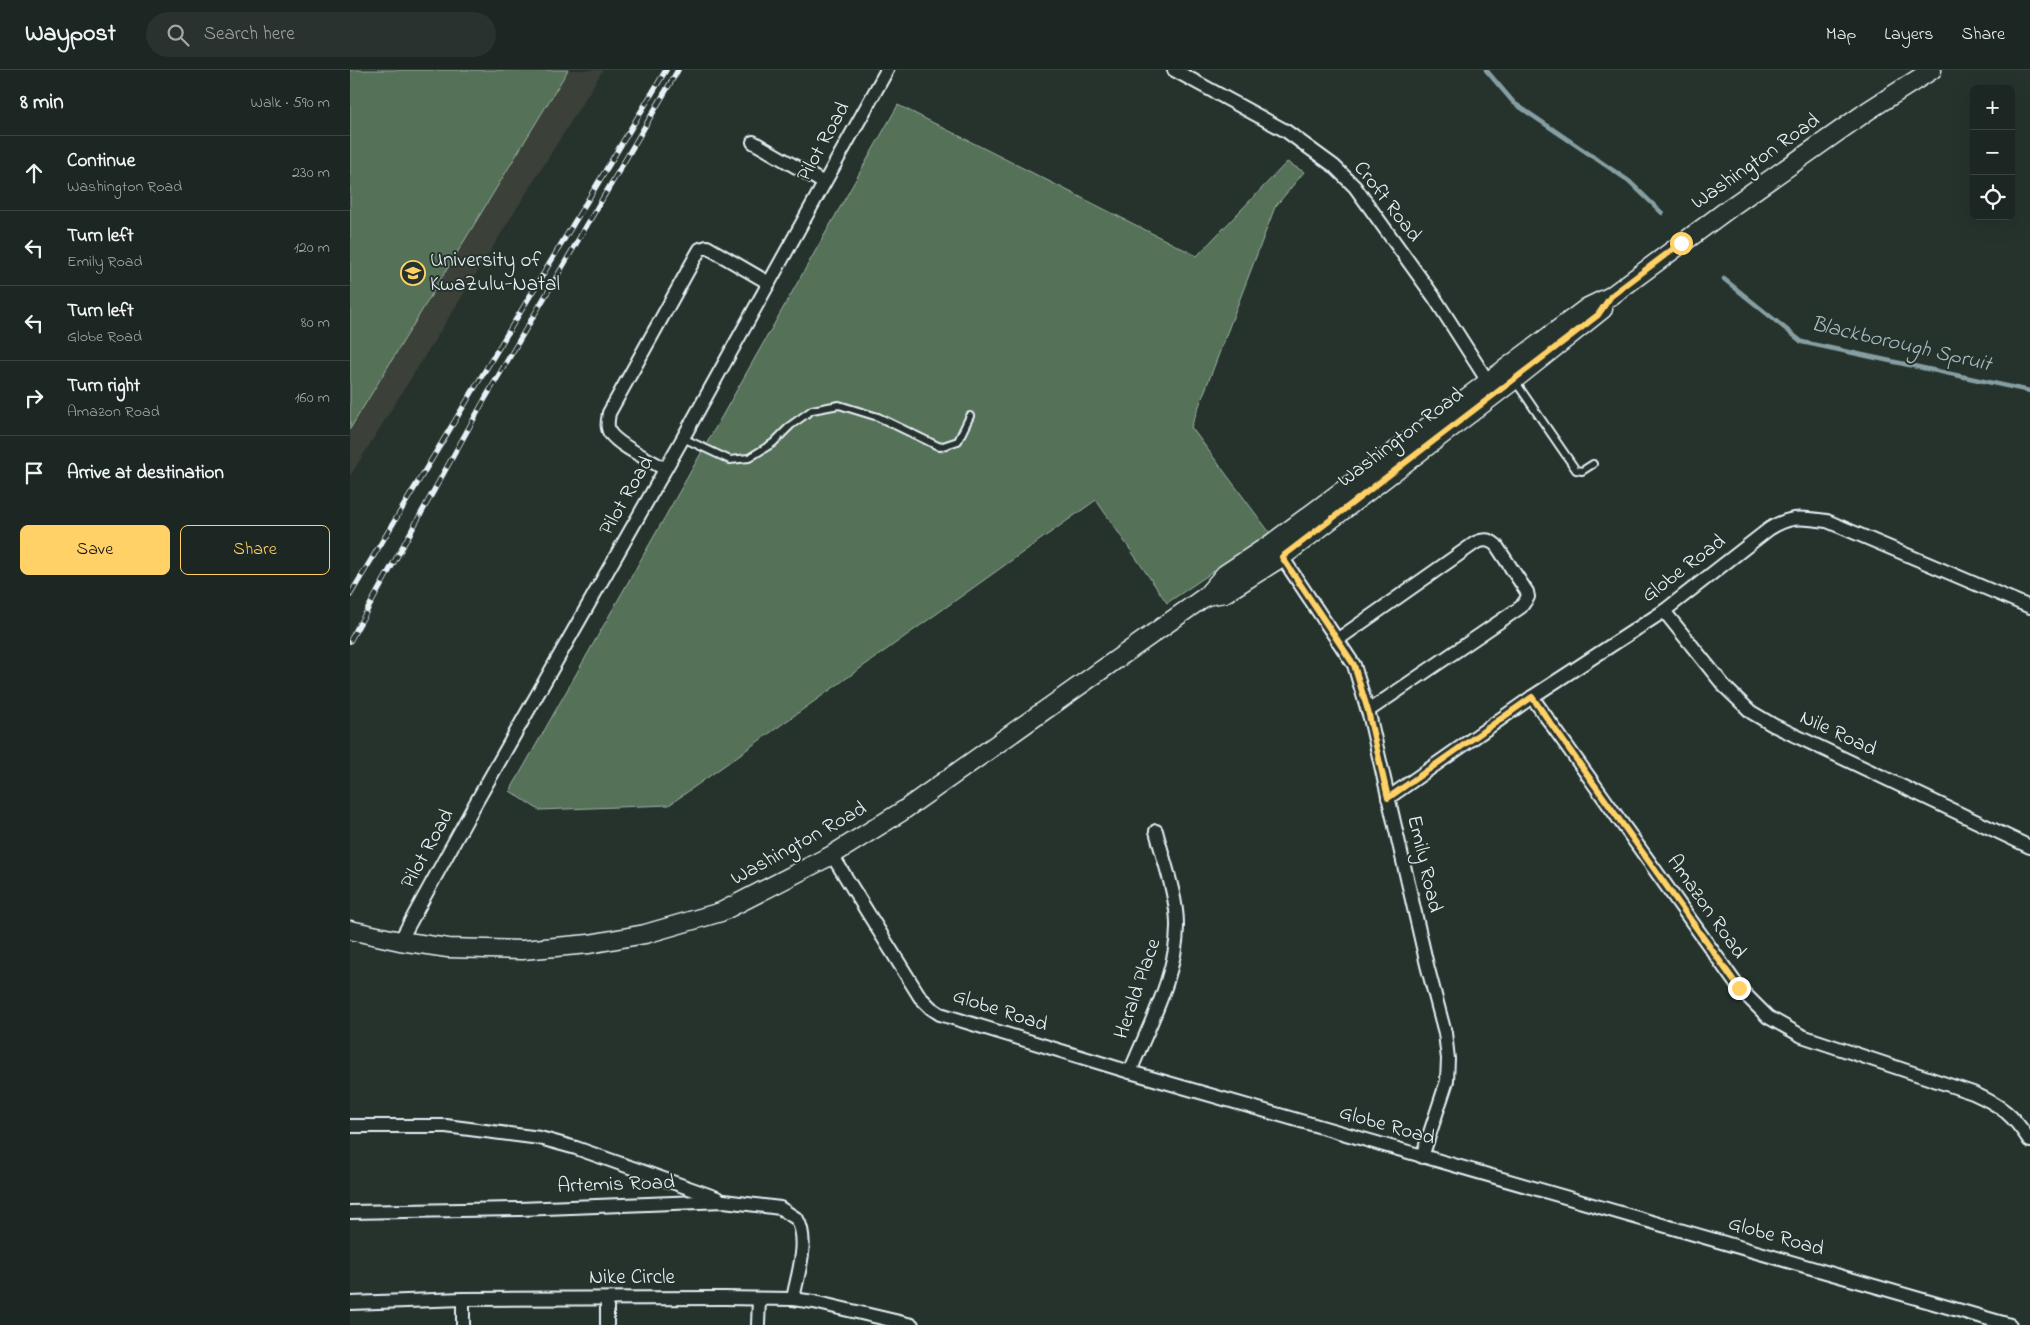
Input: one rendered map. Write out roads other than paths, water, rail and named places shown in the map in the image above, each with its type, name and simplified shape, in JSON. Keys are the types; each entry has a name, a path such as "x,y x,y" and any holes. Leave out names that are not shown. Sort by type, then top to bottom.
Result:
{"main road":[{"name":"Washington Road","path":"350,930 400,941 448,948 522,950 589,944 645,934 721,912 832,855 901,812 1206,596 1226,574 1277,550 1492,388 1588,307 1611,296 1745,196 1869,110 1932,70"},
{"name":"Washington Road","path":"1492,388 1514,380 1598,315 1611,296"}],"street":[{"name":"Pilot Road","path":"400,941 474,806 683,438 887,70"},
{"name":"Croft Road","path":"1174,70 1286,131 1334,166 1354,187 1434,297 1492,388"},
{"path":"753,142 824,183"},
{"path":"665,469 616,440 609,432 607,422 609,414 696,256 700,249 707,247 769,283"},
{"name":"Globe Road","path":"1388,798 1532,697 1664,611 1783,520 1803,518 1827,521 2030,607"},
{"path":"1337,640 1475,543 1482,540 1490,540 1496,545 1527,592 1528,597 1521,607 1368,711"},
{"name":"Emily Road","path":"1277,550 1354,665 1368,711 1426,965 1445,1033 1448,1059 1447,1081 1422,1157"},
{"name":"Nile Road","path":"1664,611 1725,687 1751,712 1773,725 2030,847"},
{"name":"Amazon Road","path":"1532,697 1739,988 1763,1012 1784,1028 1802,1036 1973,1093 1992,1102 2007,1111 2030,1141"},
{"name":"Herald Place","path":"1130,1072 1164,987 1176,947 1177,922 1156,830"},
{"name":"Globe Road","path":"832,855 920,997 931,1008 954,1018 1130,1072 1422,1157 2010,1325"},
{"path":"350,1126 446,1126 540,1138 593,1154 724,1201"},
{"name":"Artemis Road","path":"350,1212 520,1209 724,1201 780,1208 797,1219 802,1232 802,1248 792,1299"},
{"path":"463,1299 463,1325"},
{"name":"Nike Circle","path":"350,1303 463,1299 792,1299 856,1319 912,1325"},
{"path":"607,1325 608,1299"},
{"path":"758,1325 759,1299"}],"lane":[{"path":"1514,380 1576,470 1582,471 1593,464"},
{"path":"683,438 730,460 750,458 773,443 791,425 812,410 839,405 878,417 940,447 958,441 970,416"}],"waterway":[{"name":"Blackborough Spruit","path":"1486,70 1514,103 1629,181 1662,213"},
{"name":"Blackborough Spruit","path":"1724,279 1802,342 2030,391"}],"railway":[{"path":"350,595 666,70"},
{"path":"350,641 486,397 678,70"}],"place":[{"name":"University of KwaZulu-Natal","path":"413,273"}]}
